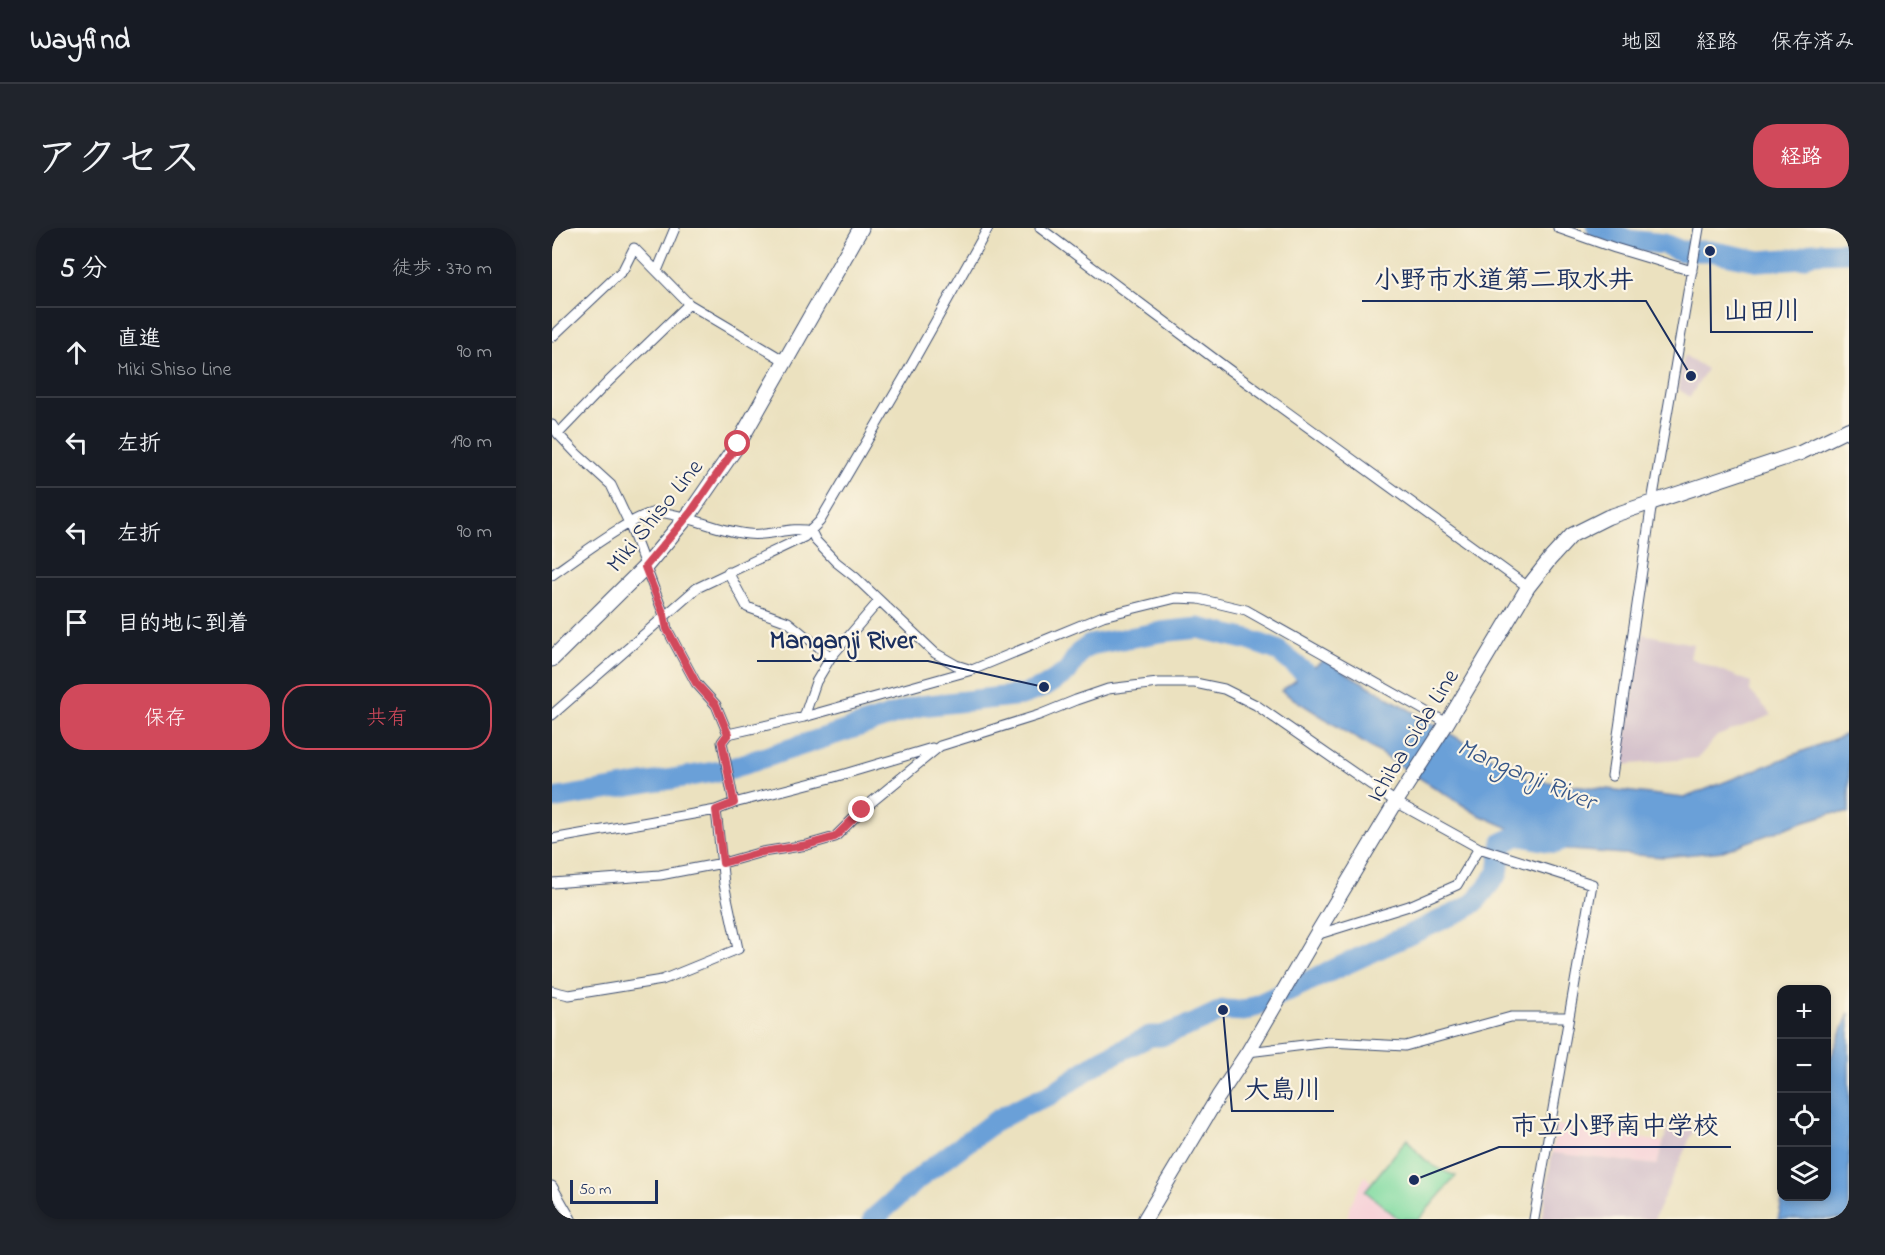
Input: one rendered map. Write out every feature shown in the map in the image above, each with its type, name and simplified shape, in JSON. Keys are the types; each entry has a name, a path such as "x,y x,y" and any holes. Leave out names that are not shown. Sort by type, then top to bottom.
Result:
{"main road":[{"name":"Miki Shiso Line","path":"552,659 645,567 686,518 738,444 861,228"},
{"name":"Ichiba Oida Line","path":"1145,1219 1218,1097 1248,1052 1398,798 1444,728 1527,587 1550,559 1572,535 1608,517 1800,453 1849,429"}],"street":[{"path":"657,271 675,228"},
{"path":"552,715 697,588 804,537 820,521 988,228"},
{"path":"1040,228 1228,369 1527,587"},
{"path":"1558,228 1615,248 1693,268"},
{"path":"1612,776 1652,502 1699,228"},
{"path":"552,337 623,270 634,248 689,304 785,361"},
{"path":"558,434 689,304"},
{"path":"552,425 558,434 611,485 629,523 664,615 667,629 696,683 716,705 725,738 734,803"},
{"path":"552,575 629,523 656,512 686,518 734,533 760,536 800,528 811,531 816,541 836,562 855,577 935,653 956,665 972,670"},
{"path":"728,572 747,608 788,622 831,657"},
{"path":"725,738 972,670 1103,616 1176,598 1199,599 1246,610 1444,728"},
{"path":"804,717 816,682 831,657 879,601"},
{"path":"552,839 716,810 940,746 1039,715 1108,689 1158,683 1195,683 1224,689 1256,705 1479,848 1592,884 1534,1219"},
{"path":"552,883 660,875 723,863 762,852 807,845 835,837 862,810 940,746"},
{"path":"552,991 569,995 662,980 738,949 724,884 716,810"},
{"path":"1316,935 1410,906 1457,885 1479,848"},
{"path":"1248,1052 1329,1042 1405,1046 1511,1017 1569,1017"},
{"path":"552,1186 571,1219"}],"shaded area":[{"path":"1684,355 1707,369 1690,397 1678,389"},
{"path":"1643,634 1693,644 1690,658 1751,682 1750,691 1772,715 1717,736 1698,758 1621,765"},
{"path":"1669,1123 1695,1127 1654,1219 1542,1219 1552,1153 1657,1165"},
{"path":"1556,1125 1663,1142 1657,1165 1552,1153"},
{"path":"1407,1139 1419,1155 1433,1167 1456,1176 1419,1219 1347,1219 1350,1205 1365,1176 1372,1183"}],"green space":[{"path":"1407,1139 1428,1162 1456,1176 1419,1219 1399,1219 1365,1191"}],"water":[{"path":"1324,660 1529,780 1684,798 1849,733 1849,813 1832,813 1805,821 1723,851 1664,857 1557,849 1477,814 1281,691"},
{"path":"1849,1013 1849,1219 1778,1219 1782,1201 1831,1201 1831,1057"}],"waterway":[{"path":"1597,228 1629,240 1664,244 1681,251 1710,251 1760,261 1802,258 1813,253 1849,252"},
{"name":"Manganji River","path":"552,799 726,770 920,706 1022,695 1044,687 1067,672 1079,653 1090,645 1161,632 1198,628 1249,640 1277,650 1310,677 1322,696"},
{"path":"873,1219 925,1173 997,1120 1050,1095 1102,1060 1150,1036 1161,1036 1223,1010 1244,1011 1467,908 1475,902 1498,873 1502,843 1519,835 1556,843 1560,841"}],"place":[{"name":"山田川","path":"1710,251"},
{"name":"小野市水道第二取水井","path":"1691,376"},
{"name":"Manganji River","path":"1044,687"},
{"name":"大島川","path":"1223,1010"},
{"name":"市立小野南中学校","path":"1414,1180"}],"route":[{"path":"738,444 691,512 645,567 664,615 667,629 696,683 716,705 728,734 722,742 734,803 716,810 723,863 762,852 807,845 835,837 862,810"}]}
